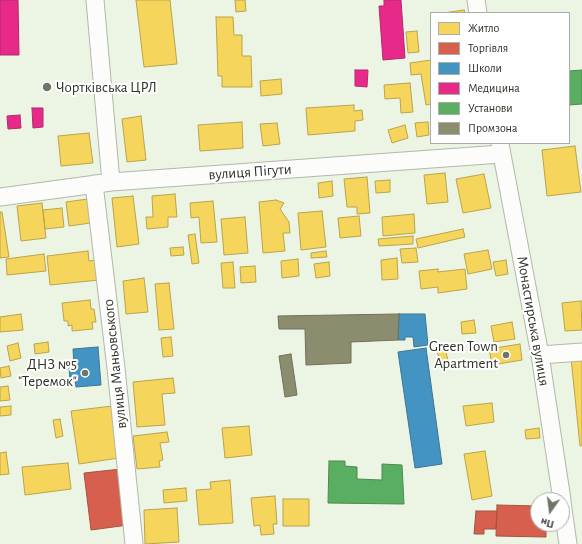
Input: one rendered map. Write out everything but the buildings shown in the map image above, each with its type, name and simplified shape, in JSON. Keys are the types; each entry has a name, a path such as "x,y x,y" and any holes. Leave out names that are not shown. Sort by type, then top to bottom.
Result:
{"street":[{"path":"95,0 111,182"},
{"path":"476,0 478,12"},
{"name":"вулиця Пігути","path":"0,197 111,182 500,148"},
{"name":"Монастирська вулиця","path":"500,148 540,355 561,492"},
{"name":"вулиця Маньовського","path":"94,184 116,368 134,544"},
{"path":"540,355 582,352"},
{"name":"Монастирська вулиця","path":"566,532 568,544"}],"place":[{"name":"Чортківська ЦРЛ","path":"47,87"},
{"name":"Green Town Apartment","path":"506,355"},
{"name":"ДНЗ №5 \"Теремок\"","path":"85,373"}]}
